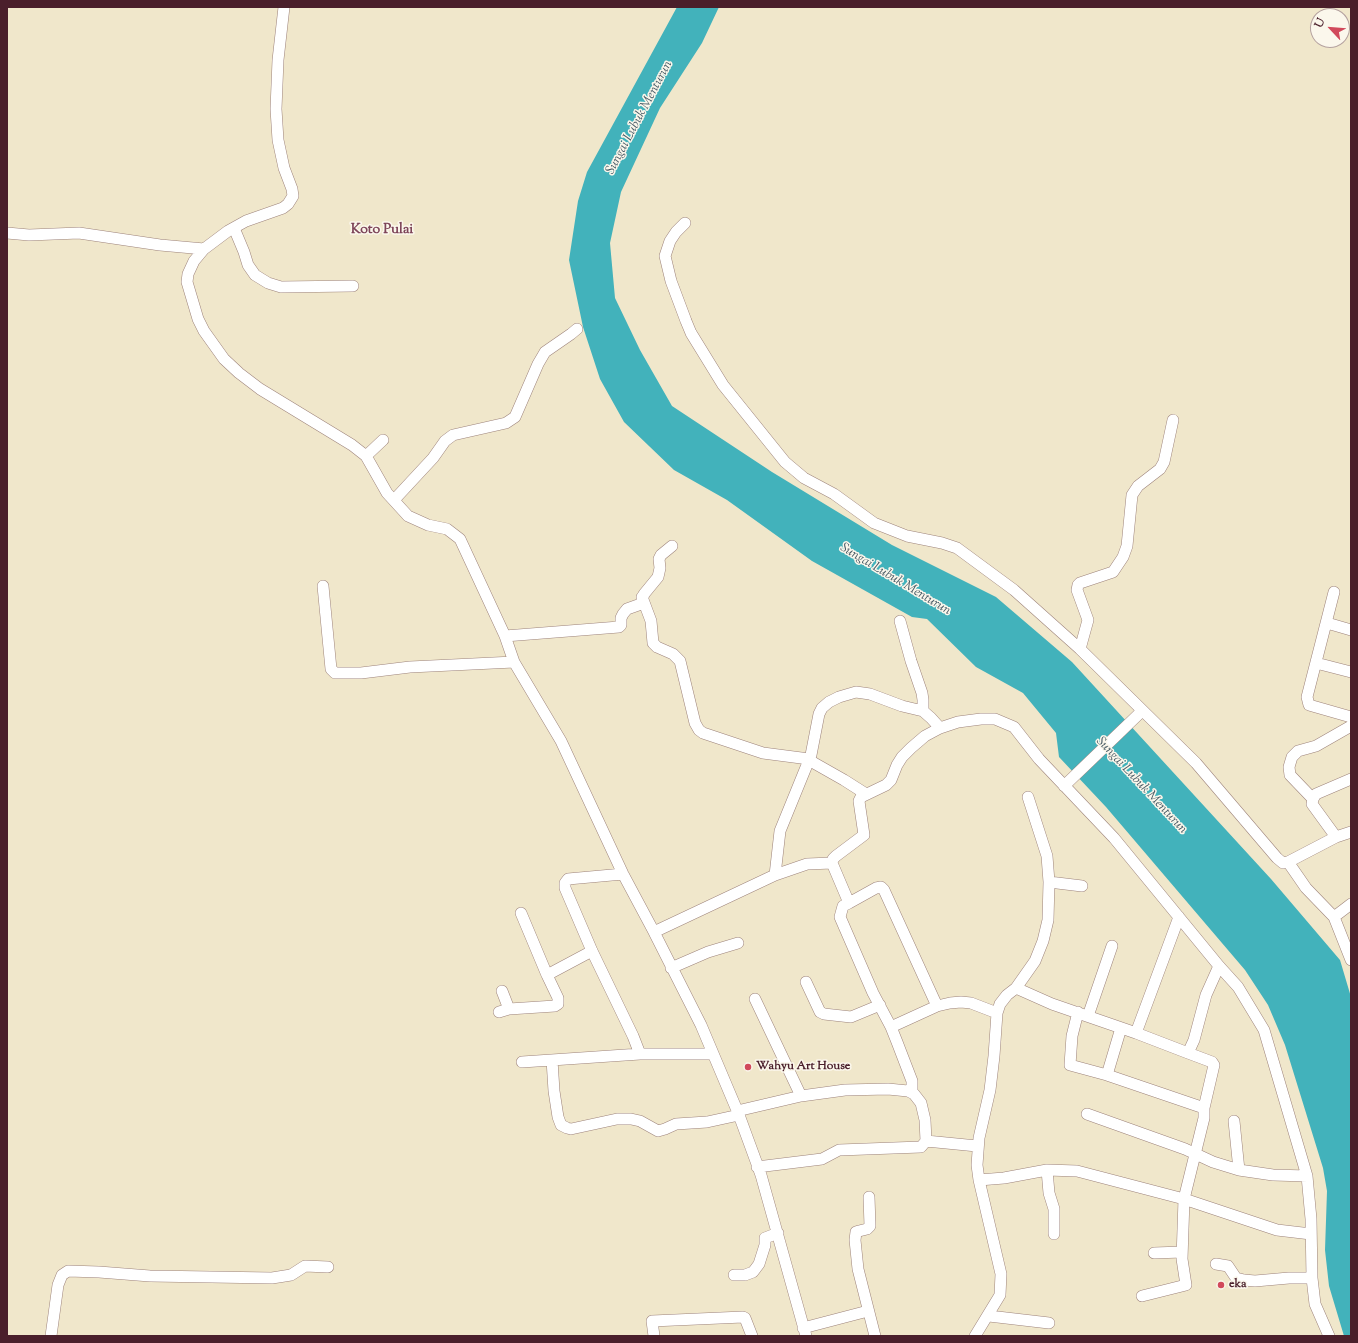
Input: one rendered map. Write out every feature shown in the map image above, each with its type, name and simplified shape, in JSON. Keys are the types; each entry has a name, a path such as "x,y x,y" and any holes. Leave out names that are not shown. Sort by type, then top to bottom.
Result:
{"street":[{"path":"284,7 278,60 276,109 278,140 284,168 292,189 292,196 288,204 283,208 246,221 228,231 204,250 192,263 187,282 198,319 204,331 224,359 239,373 260,389 352,445 366,456 381,484 408,516 428,526 447,529 460,539 505,636 514,662 561,741 622,874 654,932 701,1025 738,1113 757,1167 778,1233 804,1332 868,1311"},
{"path":"685,223 670,241 665,256 671,281 691,333 723,385 785,462 804,478 834,494 874,523 907,536 942,543 957,548 1014,590 1080,648 1140,714 1196,763 1277,858 1283,863 1288,862 1336,837 1351,832"},
{"path":"234,228 248,265 255,275 268,283 281,287 353,286"},
{"path":"7,233 30,235 79,233 204,250"},
{"path":"394,500 433,458 445,441 453,435 506,423 515,416 538,364 545,352 577,329"},
{"path":"1080,648 1088,620 1077,590 1078,585 1113,572 1123,557 1127,546 1132,495 1138,486 1160,469 1164,462 1173,420"},
{"path":"366,456 383,440"},
{"path":"505,636 616,628 621,625 621,618 627,609 640,604 642,596 658,577 660,568 659,559 661,555 672,546"},
{"path":"323,586 331,669 335,673 361,674 410,667 514,662"},
{"path":"1334,592 1307,697 1309,705 1351,717"},
{"path":"642,596 651,621 653,643 657,647 676,656 680,661 695,723 703,734 763,752 809,759 866,794"},
{"path":"900,621 924,700 923,711"},
{"path":"1327,623 1351,630"},
{"path":"1316,663 1351,672"},
{"path":"775,875 780,831 809,759 819,714 822,708 829,702 839,697 856,692 870,694 902,706 923,711 940,728"},
{"path":"1067,783 1140,714"},
{"path":"849,903 832,863 836,856 863,837 864,833 860,801 861,796 886,785 891,780 900,761 910,748 925,736 940,728 958,722 981,719 995,719 1014,727 1039,759 1067,783 1238,987 1264,1030 1307,1176 1312,1278 1315,1304 1329,1336"},
{"path":"1313,799 1290,775 1288,767 1292,757 1298,751 1316,746 1351,726"},
{"path":"1336,837 1312,804 1313,799 1316,794 1351,779"},
{"path":"975,1336 989,1316 1000,1295 1001,1274 977,1166 977,1146 990,1090 997,1012 1000,1004 1007,995 1016,988 1035,961 1043,941 1048,920 1049,882 1047,856 1028,797"},
{"path":"1288,862 1306,888 1334,917 1351,960"},
{"path":"654,932 775,875 807,864 832,863"},
{"path":"622,874 568,880 565,883 565,888 592,951 633,1036 640,1054"},
{"path":"1049,882 1082,886"},
{"path":"912,1092 912,1081 891,1027 840,917 843,906 876,888 881,887 884,890 937,1006"},
{"path":"1334,917 1351,904"},
{"path":"502,991 504,1010 555,1006 558,1004 558,998 521,913"},
{"path":"1136,1033 1179,917"},
{"path":"671,968 708,952 738,943"},
{"path":"1112,946 1072,1036 1070,1065 1107,1075 1204,1108"},
{"path":"547,975 592,951"},
{"path":"1188,1053 1194,1040 1206,995 1219,966"},
{"path":"806,982 820,1012 824,1014 851,1017 880,1006"},
{"path":"1016,988 1052,1004 1136,1033 1212,1062 1214,1065 1204,1108 1204,1118 1184,1199 1182,1252 1186,1285 1142,1296"},
{"path":"755,999 801,1096"},
{"path":"891,1027 937,1006 950,1004 966,1003 997,1012"},
{"path":"1107,1075 1121,1028"},
{"path":"522,1062 640,1054 712,1054"},
{"path":"552,1060 554,1091 558,1117 561,1125 571,1129 617,1119 631,1119 640,1121 658,1130 665,1129 676,1124 707,1122 801,1096 845,1090 888,1089 912,1092 917,1096 921,1103 925,1120 926,1141 924,1145 919,1147 838,1150 822,1159 757,1167"},
{"path":"1087,1114 1213,1162 1240,1170 1273,1175 1307,1176"},
{"path":"1234,1121 1240,1170"},
{"path":"926,1141 977,1146"},
{"path":"979,1180 1004,1178 1048,1170 1077,1171 1184,1199 1277,1230 1311,1234"},
{"path":"1048,1170 1049,1193 1054,1209 1054,1234"},
{"path":"869,1197 870,1226 868,1229 856,1232 855,1240 856,1254 875,1336"},
{"path":"734,1275 745,1275 753,1272 759,1264 765,1245 765,1238 778,1233"},
{"path":"1154,1253 1182,1252"},
{"path":"1216,1264 1228,1266 1236,1278 1244,1280 1255,1281 1289,1278 1312,1278"},
{"path":"51,1336 58,1285 62,1275 68,1271 150,1276 272,1278 291,1275 305,1266 328,1267"},
{"path":"989,1316 1049,1324"},
{"path":"654,1336 652,1322 743,1317 745,1318 752,1336"}],"water":[{"name":"Sungai Lubuk Menturun","path":"677,7 719,7 702,43 660,108 621,192 610,243 615,298 640,350 672,406 772,472 892,545 996,597 1072,662 1271,879 1340,960 1351,997 1351,1336 1344,1336 1329,1286 1325,1250 1327,1191 1323,1168 1285,1045 1268,1005 1245,970 1106,807 1059,757 1056,733 1023,693 976,667 927,619 912,617 812,561 727,500 674,470 624,422 600,379 583,327 569,260 578,201 587,172"}],"place":[{"name":"Wahyu Art House","path":"748,1067"},
{"name":"eka","path":"1221,1285"}],"district":[{"name":"Koto Pulai","path":"382,231"}]}
